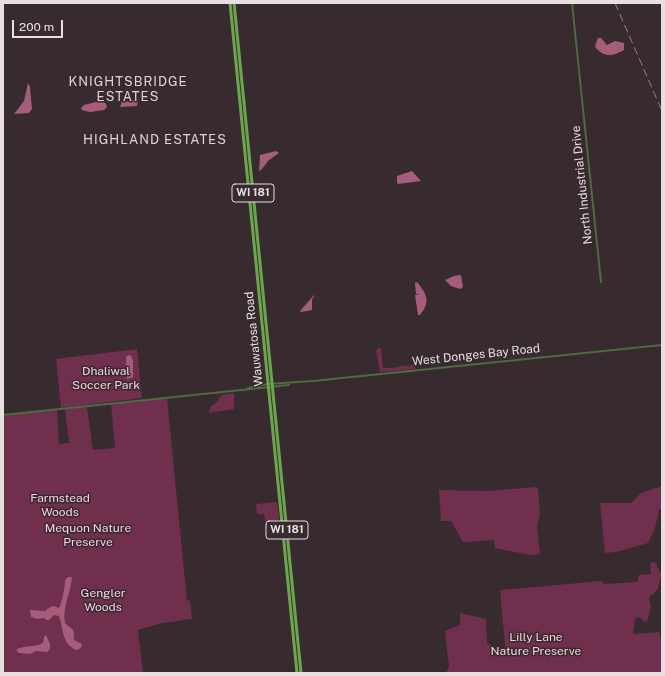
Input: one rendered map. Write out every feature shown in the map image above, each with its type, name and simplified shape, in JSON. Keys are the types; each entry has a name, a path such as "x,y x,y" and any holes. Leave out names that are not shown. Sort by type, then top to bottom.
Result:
{"main road":[{"name":"Wauwatosa Road","path":"230,3 266,368 275,406 301,673"},
{"name":"Wauwatosa Road","path":"234,3 297,673"}],"street":[{"name":"North Industrial Drive","path":"572,3 601,282"},
{"name":"West Donges Bay Road","path":"3,415 662,345"}],"green space":[{"path":"378,348 381,348 383,368 387,368 387,366 388,368 399,367 400,365 415,364 415,369 380,372 376,351"},
{"name":"Dhaliwal Soccer Park","path":"137,349 142,398 61,408 56,359"},
{"path":"234,393 234,409 209,413 211,406 216,403 222,395"},
{"name":"Mequon Nature Preserve","path":"167,398 187,601 190,600 192,619 162,623 138,630 143,673 3,673 3,416 57,410 59,444 69,443 65,409 87,407 93,450 115,448 111,404"},
{"path":"662,486 662,509 659,510 655,528 648,543 616,552 605,553 600,503 631,503 641,493"},
{"path":"536,487 538,489 540,514 537,527 540,554 530,555 495,548 494,540 463,542 451,521 441,521 439,490 488,491"},
{"path":"277,502 279,520 265,521 264,514 257,514 256,504"},
{"name":"Lilly Lane Nature Preserve","path":"650,562 656,563 659,571 662,573 662,580 660,580 658,589 649,598 651,608 647,621 645,622 639,617 635,619 633,634 659,632 662,641 662,673 446,673 449,666 445,631 460,625 460,613 486,619 487,643 506,656 500,590 602,581 604,584 637,582 639,575 651,574"}],"shaded area":[{"path":"598,38 601,38 607,45 615,41 624,43 624,50 613,55 606,55 599,51 595,46"},
{"path":"28,83 30,87 32,109 29,113 14,114 24,101"},
{"path":"135,99 138,100 137,106 120,107 122,101 131,102"},
{"path":"103,101 106,104 107,107 104,110 90,112 82,110 81,108 84,105"},
{"path":"276,151 279,153 268,161 259,171 260,155"},
{"path":"412,171 421,181 398,184 397,176"},
{"path":"461,275 463,287 460,289 451,286 445,280 454,276"},
{"path":"417,282 425,294 427,302 420,315 418,315 415,295 420,294 416,294 415,283"},
{"path":"315,294 312,300 312,310 301,312 300,311"},
{"path":"129,355 133,361 133,377 127,379 126,357"},
{"path":"68,577 72,577 64,617 65,623 74,633 74,640 82,644 81,648 76,650 65,640 59,616 54,615 49,620 44,618 37,619 31,617 30,610 46,611 53,606 59,608 65,580"},
{"path":"46,635 50,644 50,649 47,652 36,651 30,654 19,653 16,650 43,643"}],"railway":[{"path":"615,3 662,111"}],"district":[{"name":"KNIGHTSBRIDGE ESTATES","path":"128,90"},
{"name":"HIGHLAND ESTATES","path":"155,140"}],"park label":[{"name":"Farmstead Woods","path":"60,505"},
{"name":"Gengler Woods","path":"103,600"}]}
